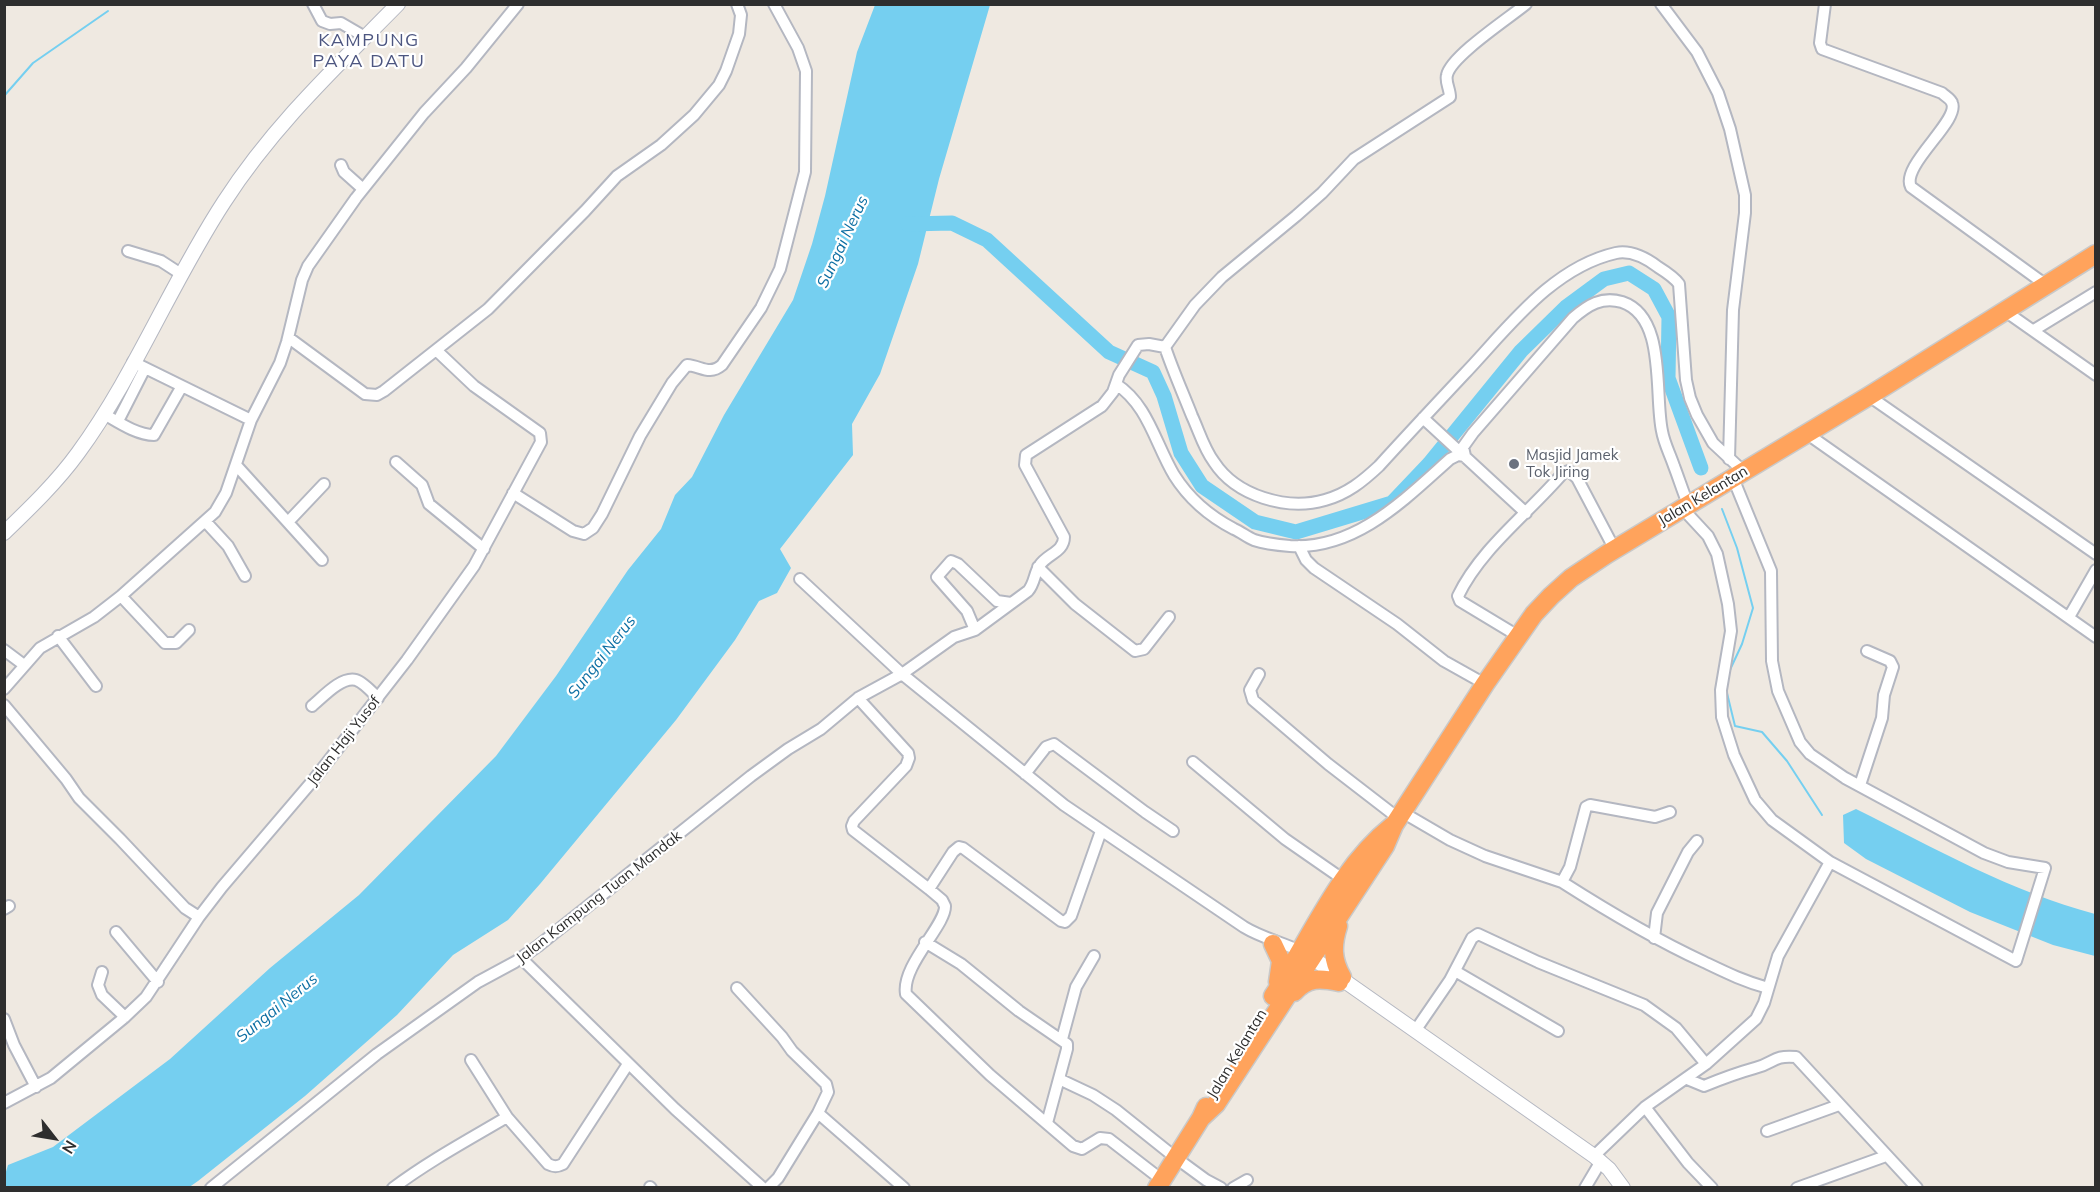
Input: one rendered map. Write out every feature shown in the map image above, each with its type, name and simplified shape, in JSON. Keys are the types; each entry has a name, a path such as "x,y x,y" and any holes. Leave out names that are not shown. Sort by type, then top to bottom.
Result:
{"highway":[{"name":"Jalan Kelantan","path":"1202,1118 1208,1100 1234,1055 1277,989 1346,905 1385,846 1398,818 1485,684 1534,614 1551,596 1571,578 1615,550 1869,396 2096,254"},
{"name":"Jalan Kelantan","path":"1202,1118 1216,1104 1274,1014 1304,957 1311,933 1344,880 1372,841 1398,818"},
{"path":"1274,1014 1300,986 1309,980 1342,980 1336,966 1334,945 1346,905"},
{"path":"1277,989 1281,962 1273,942 1294,941 1311,933"},
{"path":"1159,1184 1202,1118"}],"main road":[{"path":"4,533 68,465 139,365 181,274 204,232 256,154 296,106 398,4"},
{"path":"1304,957 1342,980 1598,1159 1623,1188"}],"street":[{"path":"313,4 322,21 330,24 341,23 365,38"},
{"path":"4,689 40,648 88,621 121,596 221,504 252,420 280,363 289,338 302,280 308,266 363,189 424,113 471,63 518,4"},
{"path":"289,338 366,394 372,396 384,391 497,301 617,176 661,145 694,116 713,93 726,71 739,34 741,15 737,4"},
{"path":"513,493 573,531 584,534 589,532 602,514 640,436 672,383 687,365 710,372 717,370 769,292 784,255 803,183 806,153 807,83 803,60 774,4"},
{"path":"1165,347 1195,305 1222,277 1322,193 1354,159 1450,97 1446,80 1449,68 1526,4"},
{"path":"1825,4 1820,43 1822,49 1942,93 1952,103 1953,108 1948,120 1913,171 1909,183 1911,187 2046,285"},
{"path":"1666,6 1697,52 1718,93 1730,129 1745,195 1745,213 1733,310 1729,459"},
{"path":"341,165 344,172 363,189"},
{"path":"128,251 161,261 181,274"},
{"path":"1165,347 1213,461 1226,476 1263,498 1292,504 1311,503 1345,492 1379,466 1506,329 1554,283 1586,264 1626,252 1650,261 1674,278 1679,285 1686,380 1690,398 1709,436 1729,459 1772,576 1772,661 1778,691 1800,742 1810,754 1845,778 1860,784 1984,853 2008,862 2045,868 2016,961 2006,958 1830,862 1772,820 1755,800 1743,779 1722,717 1721,690 1731,631 1728,604 1717,554 1687,505 1661,429 1651,333 1642,316 1633,307 1610,300 1592,303 1573,318 1473,433 1463,447 1463,453"},
{"path":"2034,330 2096,292"},
{"path":"2005,311 2096,375"},
{"path":"1165,347 1149,344 1138,345 1117,379 1113,392 1102,406 1026,455 1025,465 1064,537 1061,547 1038,567 1075,604 1135,651 1144,649 1169,617"},
{"name":"Jalan Haji Yusof","path":"4,1102 51,1078 146,997 222,887 315,778 378,698 484,549 541,442 540,433 474,386 436,350"},
{"path":"118,421 139,365 252,420"},
{"path":"1117,379 1143,411 1174,474 1195,503 1227,525 1256,540 1274,545 1319,544 1355,533 1384,515 1450,459 1463,453"},
{"path":"104,414 154,435 182,386"},
{"path":"1869,396 2096,554"},
{"path":"1423,418 1526,513"},
{"path":"1806,433 2096,637"},
{"path":"396,462 422,485 429,504 484,549"},
{"path":"236,465 322,560"},
{"path":"1518,636 1460,601 1458,596 1495,543 1563,473 1569,471 1577,478 1615,550"},
{"path":"288,522 324,484"},
{"path":"205,521 228,546 245,576"},
{"path":"1299,546 1306,560 1314,568 1397,624 1444,661 1485,684"},
{"path":"975,630 967,611 937,577 948,563 951,561 958,564 997,601 1011,603"},
{"name":"Jalan Kampung Tuan Mandak","path":"211,1188 386,1047 478,982 521,958 628,876 751,776 821,729 858,698 902,674 954,637 975,630 1011,603 1032,586 1038,567"},
{"path":"2069,617 2096,570"},
{"path":"800,579 902,674 1024,774 1101,831 1244,927 1304,957"},
{"path":"121,596 165,643 176,643 189,630"},
{"path":"58,636 96,686"},
{"path":"4,650 24,665"},
{"path":"1860,784 1882,718 1884,695 1893,667 1890,661 1867,651"},
{"path":"1259,674 1250,690 1253,700 1328,764 1398,818 1485,856 1562,882 1601,908 1654,938 1736,978 1768,988"},
{"path":"312,706 341,683 349,680 357,680 378,698"},
{"path":"858,698 909,758 906,766 854,821 853,830 930,888 942,900 945,910 925,942 905,986 908,998 945,1030 982,1068 1077,1149 1086,1147 1100,1138 1109,1139 1159,1184"},
{"path":"4,705 66,780 75,795 185,908 199,918"},
{"path":"1024,774 1046,747 1054,744 1173,831"},
{"path":"1193,762 1285,839 1344,880"},
{"path":"1562,882 1570,867 1583,810 1586,807 1655,818 1670,812"},
{"path":"930,888 953,852 959,847 963,848 1065,922 1071,916 1101,831"},
{"path":"1654,938 1657,913 1697,841"},
{"path":"1584,1188 1598,1159 1645,1107 1706,1064 1756,1019 1764,1003 1778,956 1830,862"},
{"path":"116,932 158,981"},
{"path":"1415,1031 1455,971 1472,938 1478,934 1538,962 1644,1005 1676,1028 1706,1064"},
{"path":"925,942 962,964 1019,1011 1067,1044 1047,1123"},
{"path":"1062,1039 1078,982 1094,956"},
{"path":"521,958 675,1109 766,1188 778,1178 818,1113 828,1092 826,1084 792,1052 782,1036 737,988"},
{"path":"1455,971 1558,1031"},
{"path":"102,972 98,985 102,995 125,1017"},
{"path":"4,1019 14,1045 36,1087"},
{"path":"1687,1079 1704,1086 1732,1074 1761,1066 1780,1056 1796,1057 1917,1188"},
{"path":"471,1060 507,1117 553,1167 563,1164 628,1064"},
{"path":"1059,1079 1093,1095 1125,1116 1176,1158 1221,1188"},
{"path":"1767,1131 1839,1105"},
{"path":"1645,1107 1688,1163 1712,1188"},
{"path":"818,1113 904,1188"},
{"path":"398,1186 425,1164 507,1117"},
{"path":"1797,1188 1886,1156"},
{"path":"1233,1188 1247,1180"}],"water":[{"name":"Sungai Nerus","path":"875,5 990,5 939,179 918,264 880,374 852,424 853,455 780,549 791,568 777,593 759,601 735,640 676,720 508,920 453,955 397,1015 305,1096 198,1181 188,1188 5,1187 8,1165 53,1147 170,1059 270,968 359,895 496,756 556,676 628,570 661,529 675,495 692,477 724,415 793,300 825,196 857,52"},
{"path":"1856,809 2003,881 2064,905 2095,914 2095,956 2053,945 1970,912 1866,859 1844,843 1843,815"}],"waterway":[{"path":"4,96 33,63 108,11"},
{"path":"908,224 952,223 987,240 1109,352 1153,372 1164,396 1181,453 1202,486 1255,522 1296,532 1392,503 1429,464 1521,351 1566,307 1604,279 1629,273 1654,289 1669,317 1668,378 1701,468"},
{"path":"1722,509 1737,548 1753,608 1742,644 1729,672"},
{"path":"1726,689 1735,726 1762,732 1787,761 1822,815"}],"place":[{"name":"Masjid Jamek Tok Jiring","path":"1514,464"}],"district":[{"name":"KAMPUNG PAYA DATU","path":"369,51"}]}
